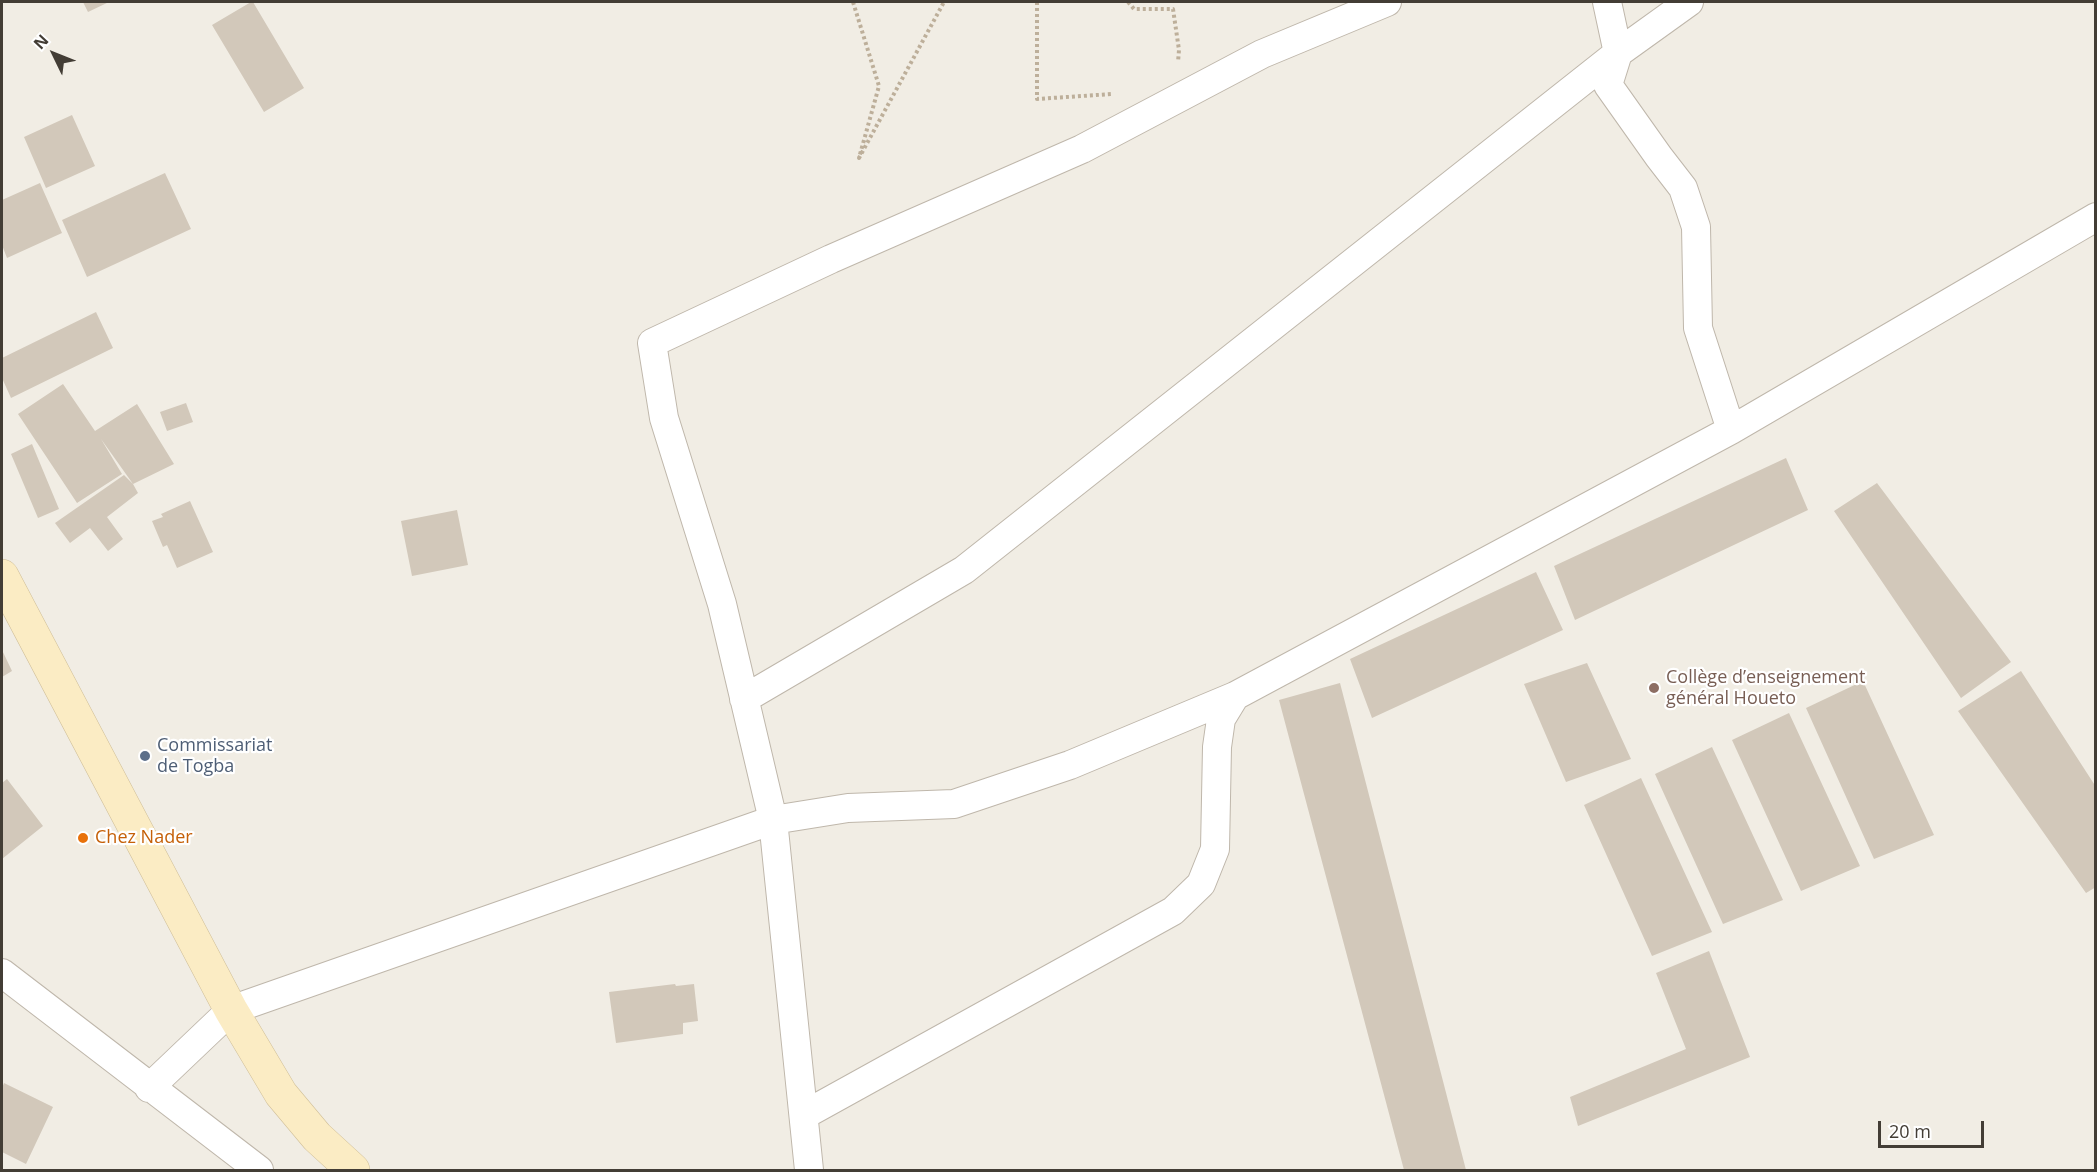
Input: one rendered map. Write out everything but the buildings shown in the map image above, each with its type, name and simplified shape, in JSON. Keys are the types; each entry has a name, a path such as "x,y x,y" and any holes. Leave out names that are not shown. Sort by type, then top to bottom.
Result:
{"street":[{"path":"809,1170 773,820 722,604 664,418 652,343 831,258 1082,149 1262,54 1387,2"},
{"path":"1607,2 1618,53 1608,85 1683,188 1696,227 1698,328 1731,430"},
{"path":"744,699 964,570 1618,53 1689,2"},
{"path":"148,1088 231,1010 773,820 848,808 954,804 1070,765 1235,696 1731,430 2096,217"},
{"path":"2,576 231,1010 281,1094 317,1137 353,1170"},
{"path":"804,1115 1173,911 1201,884 1215,849 1217,747 1221,719 1235,696"},
{"path":"2,973 148,1088 259,1170"}],"path":[{"path":"853,2 879,87 860,158 944,2"},
{"path":"1037,2 1037,99 1115,94"},
{"path":"1128,2 1134,9 1173,9 1179,50 1177,69"}],"place":[{"name":"Collège d’enseignement général Houeto","path":"1654,688"},
{"name":"Commissariat de Togba","path":"145,756"},
{"name":"Chez Nader","path":"83,838"}]}
